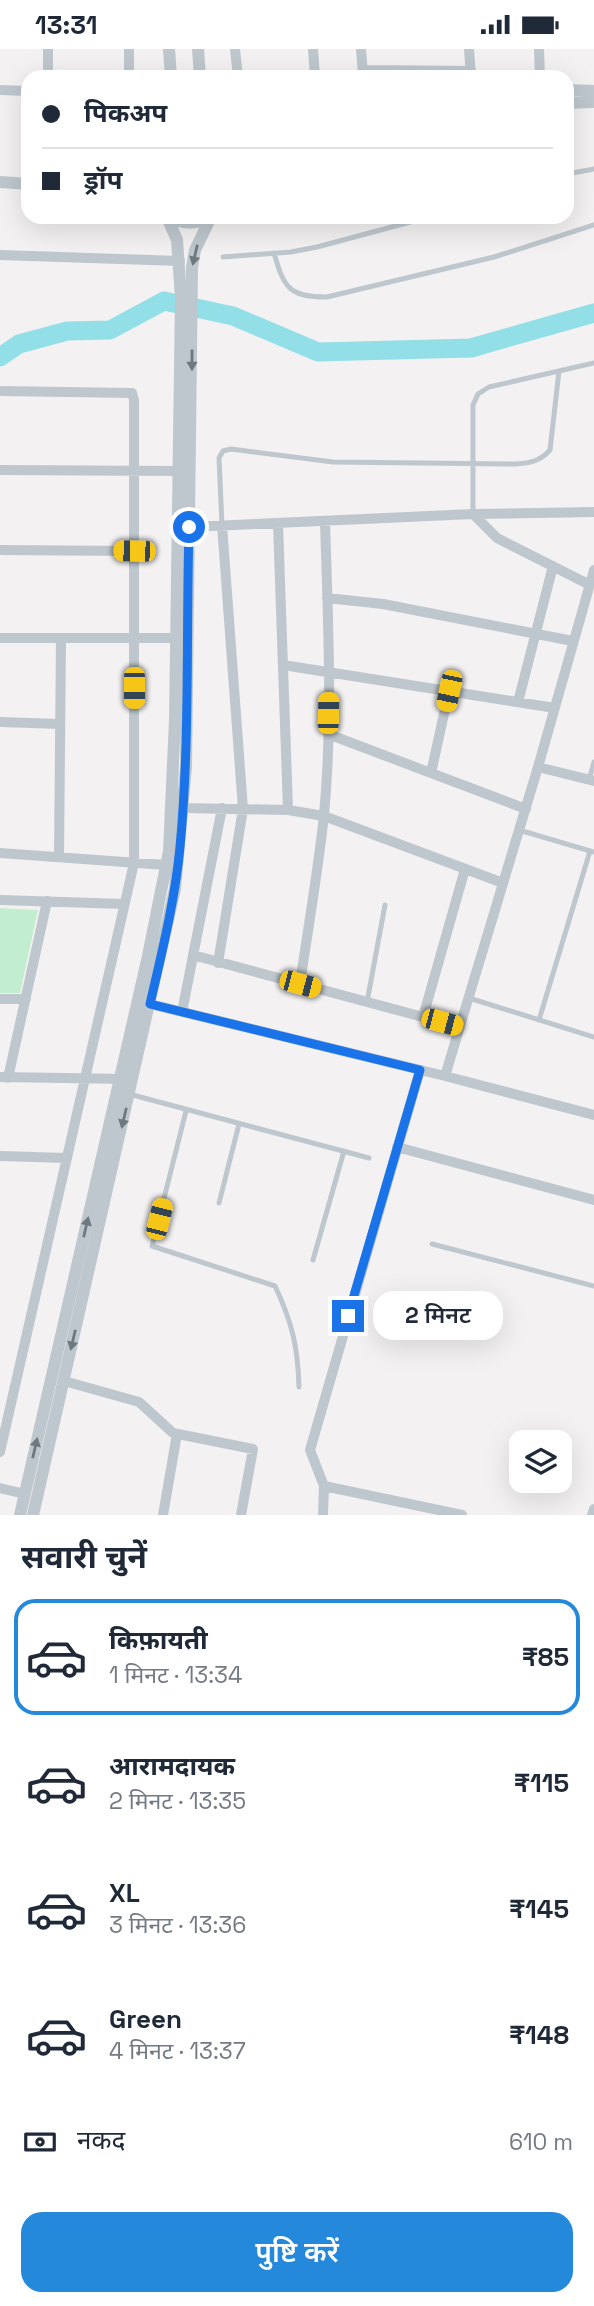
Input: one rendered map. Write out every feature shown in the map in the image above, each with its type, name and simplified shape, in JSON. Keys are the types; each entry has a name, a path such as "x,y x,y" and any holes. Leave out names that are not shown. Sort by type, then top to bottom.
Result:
{"street":[{"path":"48,49 48,70"},
{"path":"129,49 129,70"},
{"path":"169,49 171,70"},
{"path":"198,49 200,70"},
{"path":"235,49 237,70"},
{"path":"313,49 314,70"},
{"path":"361,49 363,70"},
{"path":"469,49 471,70"},
{"path":"539,49 540,70"},
{"path":"0,90 21,91"},
{"path":"574,90 594,91"},
{"path":"574,102 594,101"},
{"path":"0,182 21,184"},
{"path":"172,224 187,297"},
{"path":"33,1515 64,1381 125,1086 166,865 189,527 185,424 187,297 195,250 207,224"},
{"path":"0,255 180,261"},
{"path":"0,391 132,393 135,471 134,863 0,1452"},
{"path":"20,1515 125,1086 150,1004 175,888 186,767 178,471 185,424"},
{"path":"0,470 178,471"},
{"path":"189,527 594,512"},
{"path":"473,515 497,538 592,585"},
{"path":"300,984 324,815 329,671 325,522"},
{"path":"218,963 243,809 222,524"},
{"path":"278,524 288,810"},
{"path":"0,550 134,551"},
{"path":"518,702 554,566"},
{"path":"446,1076 573,641 592,585 594,570"},
{"path":"327,598 383,604 573,641"},
{"path":"0,638 181,638"},
{"path":"59,856 61,638"},
{"path":"283,665 555,708"},
{"path":"431,773 449,691"},
{"path":"0,723 60,724"},
{"path":"328,734 526,809"},
{"path":"538,767 591,781"},
{"path":"183,807 288,810 324,815 503,883"},
{"path":"182,1011 222,808"},
{"path":"0,853 166,865"},
{"path":"212,861 235,865"},
{"path":"423,1017 465,869"},
{"path":"0,900 124,904"},
{"path":"47,901 26,999 4,1077 85,1079 125,1086"},
{"path":"193,955 460,1027"},
{"path":"0,999 26,999"},
{"path":"150,1004 594,1115"},
{"path":"323,1515 324,1486 310,1450 420,1070"},
{"path":"397,1147 594,1200"},
{"path":"0,1156 67,1158"},
{"path":"64,1381 139,1402 173,1433 253,1450 241,1515"},
{"path":"163,1515 177,1434"},
{"path":"324,1486 455,1514"},
{"path":"0,1488 25,1494"}],"lane":[{"path":"574,173 594,169"},
{"path":"223,257 317,247 403,224"},
{"path":"274,253 281,278 288,288 306,297 327,297 494,257 594,225"},
{"path":"473,515 473,405 478,394 489,387 594,363"},
{"path":"222,524 219,458 223,451 231,449 333,462 472,464 528,463 542,459 550,450 559,371"},
{"path":"591,781 594,762"},
{"path":"519,829 592,852 539,1020"},
{"path":"366,1002 385,905"},
{"path":"469,998 592,1037 594,1026"},
{"path":"125,1086 186,1111 369,1158"},
{"path":"186,1111 152,1246 275,1286 287,1311 298,1352 299,1387"},
{"path":"219,1203 239,1124"},
{"path":"313,1261 344,1151"},
{"path":"432,1244 594,1286"}],"green space":[{"path":"0,908 38,910 20,993 0,993"}],"waterway":[{"path":"0,357 19,344 67,331 110,330 164,301 233,316 318,352 471,348 594,313"}],"route":[{"path":"189,527 186,767 180,849 171,912 150,1004 420,1070 348,1316"}]}
